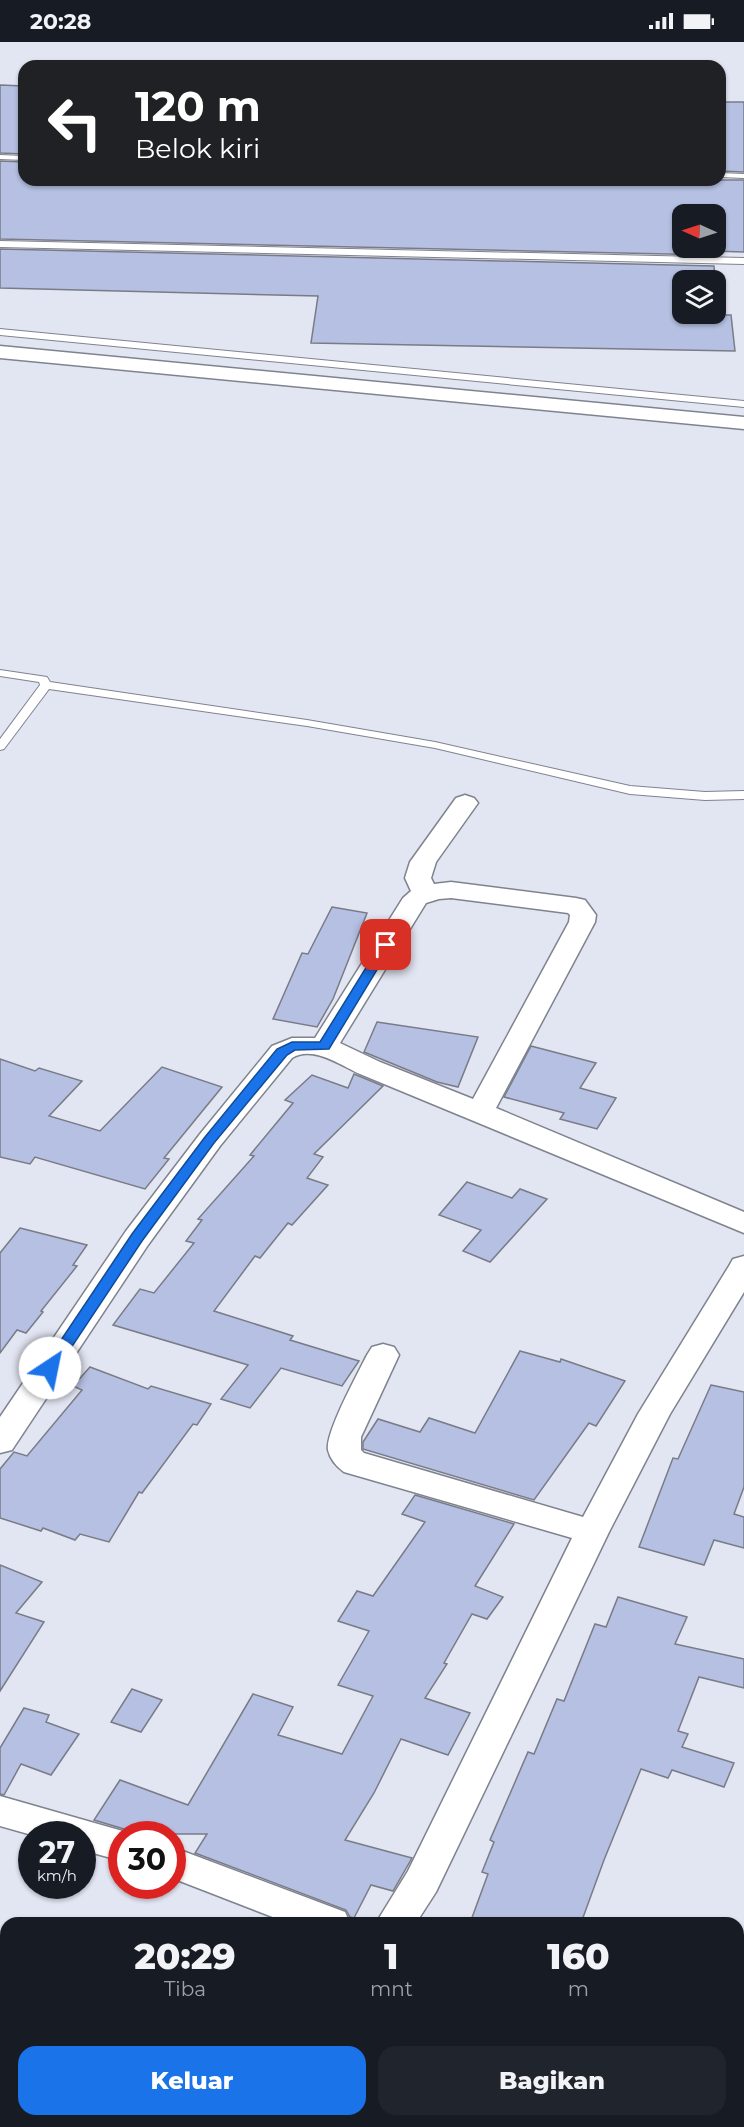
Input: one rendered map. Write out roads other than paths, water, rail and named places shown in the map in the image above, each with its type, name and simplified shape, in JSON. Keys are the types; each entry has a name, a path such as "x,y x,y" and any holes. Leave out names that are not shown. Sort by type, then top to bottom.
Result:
{"street":[{"path":"0,352 744,423"},
{"path":"425,893 418,878 423,862 465,803"},
{"path":"324,1046 416,898 425,893 451,890 568,903 581,909 582,922 480,1112"},
{"path":"0,1442 137,1238 217,1131 282,1052 292,1046 324,1046 370,1068 744,1223"},
{"path":"399,1917 422,1881 592,1532 654,1414 744,1266"},
{"path":"383,1355 345,1437 343,1449 347,1458 356,1464 592,1532"},
{"path":"0,1811 34,1821"},
{"path":"186,1867 315,1917"}],"lane":[{"path":"0,157 18,158"},
{"path":"726,175 744,176"},
{"path":"0,244 744,261"},
{"path":"0,332 744,404"},
{"path":"0,673 43,680 46,685 306,723 423,743 630,790 705,796 744,795"},
{"path":"0,747 46,685"}]}
